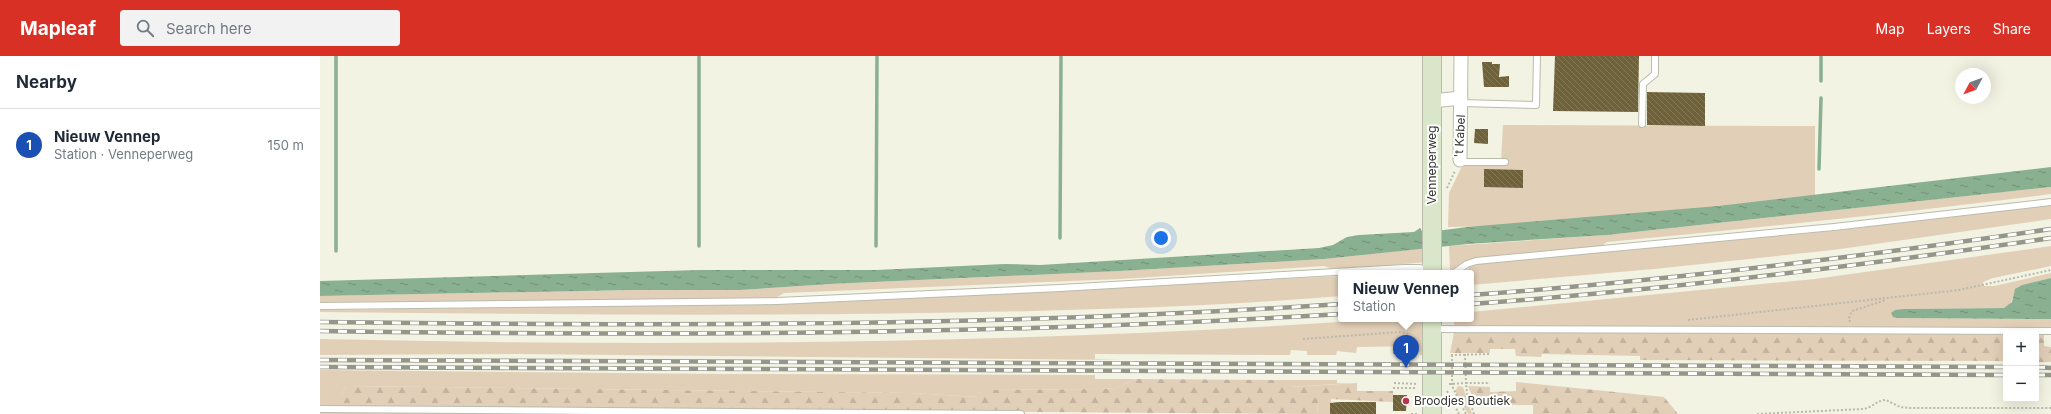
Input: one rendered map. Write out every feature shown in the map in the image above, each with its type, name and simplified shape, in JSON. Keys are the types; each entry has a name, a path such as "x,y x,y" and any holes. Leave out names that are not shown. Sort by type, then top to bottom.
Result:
{"main road":[{"name":"Venneperweg","path":"1432,56 1433,270"},
{"path":"1432,324 1438,411"}],"street":[{"name":"'t Kabel","path":"1460,160 1461,56"},
{"name":"'t Kabel","path":"1432,101 1461,101"}],"lane":[{"path":"1461,101 1536,105 1537,56"},
{"path":"1642,124 1643,84 1655,74 1655,56"},
{"path":"1460,160 1464,162 1506,162"},
{"path":"1458,270 1466,264 1476,261 1826,228 2051,202"},
{"path":"1370,270 1404,268 1433,270"},
{"path":"320,306 777,301 1068,288 1338,272"},
{"path":"1432,324 1856,330 2051,331"},
{"path":"320,409 1021,414"}],"path":[{"name":"'t Kabel","path":"1446,190 1460,160"},
{"path":"1682,320 1960,290 2051,270"},
{"path":"1856,330 1849,318 1852,311 1868,304 1893,298"},
{"path":"1303,338 1400,332 1407,333 1412,337 1418,349 1417,361"},
{"path":"1393,349 1418,349"},
{"path":"1393,354 1418,354"},
{"path":"1446,354 1490,354"},
{"path":"1452,354 1450,384 1466,414"},
{"path":"1465,354 1467,394 1474,414"},
{"path":"1394,383 1414,383"},
{"path":"1450,384 1490,383"},
{"path":"1393,388 1417,388"},
{"path":"1446,389 1459,414"},
{"path":"1757,414 1869,409 1877,402 1886,400 1900,407 1909,408 2051,408"},
{"path":"1438,411 1454,404"},
{"path":"1411,414 1419,414"}],"green space":[{"path":"1503,125 1815,126 1815,202 1570,225 1448,227 1449,193 1463,164 1501,160"},
{"path":"2051,187 2051,194 1996,201 1829,220 1607,242 1599,248 1474,258 1450,270 1449,246 1607,235"},
{"path":"2051,205 2051,219 1833,250 1654,269 1474,285 1474,270 1468,270 1470,267 1479,264 1832,231"},
{"path":"2051,246 2051,266 1993,278 1983,282 1984,286 1994,286 2051,273 2051,278 2022,285 2016,289 2010,305 2004,308 1904,309 1897,318 2051,319 2051,327 1467,327 1454,325 1454,322 1474,322 1474,312 1815,279"},
{"path":"1425,248 1427,262 1335,270 1324,266 1120,279 784,293 777,297 681,300 320,302 320,296 632,290 740,290 830,284 1120,271 1324,259"},
{"path":"1338,276 1338,296 1222,304 1075,310 751,315 320,312 320,310 777,304"},
{"path":"1338,322 1427,322 1426,356 1420,355 1419,346 1357,347 1356,353 1337,351 1336,355 1307,355 1307,351 1291,350 1290,355 1095,354 1095,359 1121,360 519,354 320,355 320,339 586,343 719,343 1119,334"},
{"path":"1454,332 2003,334 2003,361 1640,360 1640,356 1542,354 1541,357 1516,356 1515,349 1490,349 1490,353 1450,353"},
{"path":"2039,334 2044,335 2044,346 2051,347 2051,362 2039,362"},
{"path":"320,370 720,374 1095,375 1095,379 1136,379 1116,388 982,390 978,397 912,393 347,386 341,395 341,407 320,407"},
{"path":"1136,379 1287,380 1290,387 1357,383 1357,391 1393,391 1393,402 1331,399 1331,401 1318,401 1317,414 341,407 341,395 347,386 912,393 977,397 982,390 1116,388"},
{"path":"1287,380 1337,380 1337,383 1352,383 1289,387"},
{"path":"1516,382 1664,397 1678,414 1533,414 1533,405 1479,405 1475,403 1468,386 1490,387 1490,392 1516,391"},
{"path":"1458,386 1463,387 1472,414 1468,414 1455,391"},
{"path":"1318,401 1331,401 1331,414 1317,414"},
{"path":"320,412 559,414 320,414"}],"water":[{"path":"2051,167 2051,187 1607,235 1468,244 1324,259 1120,271 830,284 740,290 632,290 320,296 320,281 700,270 876,270 1005,264 1040,265 1319,248 1333,245 1347,237 1414,232 1420,228 1422,231 1429,232 1467,227 1718,206"},
{"path":"2051,278 2051,319 1897,318 1893,317 1891,313 1895,310 1904,309 2004,308 2012,302 2015,289 2022,285"}],"building":[{"path":"1555,56 1639,56 1638,112 1553,111"},
{"path":"1482,62 1500,64 1499,77 1509,76 1509,87 1484,87"},
{"path":"1647,92 1705,93 1705,126 1647,125"},
{"path":"1475,129 1488,129 1488,144 1474,143"},
{"path":"1484,169 1523,170 1523,188 1484,187"},
{"path":"1393,395 1407,395 1406,411 1393,411"},
{"path":"1376,402 1376,414 1330,414 1330,403"}],"waterway":[{"path":"336,56 336,251"},
{"path":"699,56 699,246"},
{"path":"876,246 877,56"},
{"path":"1060,238 1061,56"},
{"path":"1821,56 1821,81"},
{"path":"1819,169 1821,98"}],"railway":[{"path":"1474,295 1616,283 1762,267 2051,229"},
{"path":"1474,304 1616,292 1762,276 2051,238"},
{"path":"320,322 703,324 958,321 1213,312 1338,304"},
{"path":"320,331 448,333 703,333 958,330 1213,321 1338,314"},
{"path":"320,360 2003,367"},
{"path":"320,367 2003,375"},
{"path":"2039,367 2051,368"},
{"path":"2039,375 2051,375"}],"place":[{"name":"Nieuw Vennep","path":"1406,368"},
{"name":"Broodjes Boutiek","path":"1406,401"}]}
